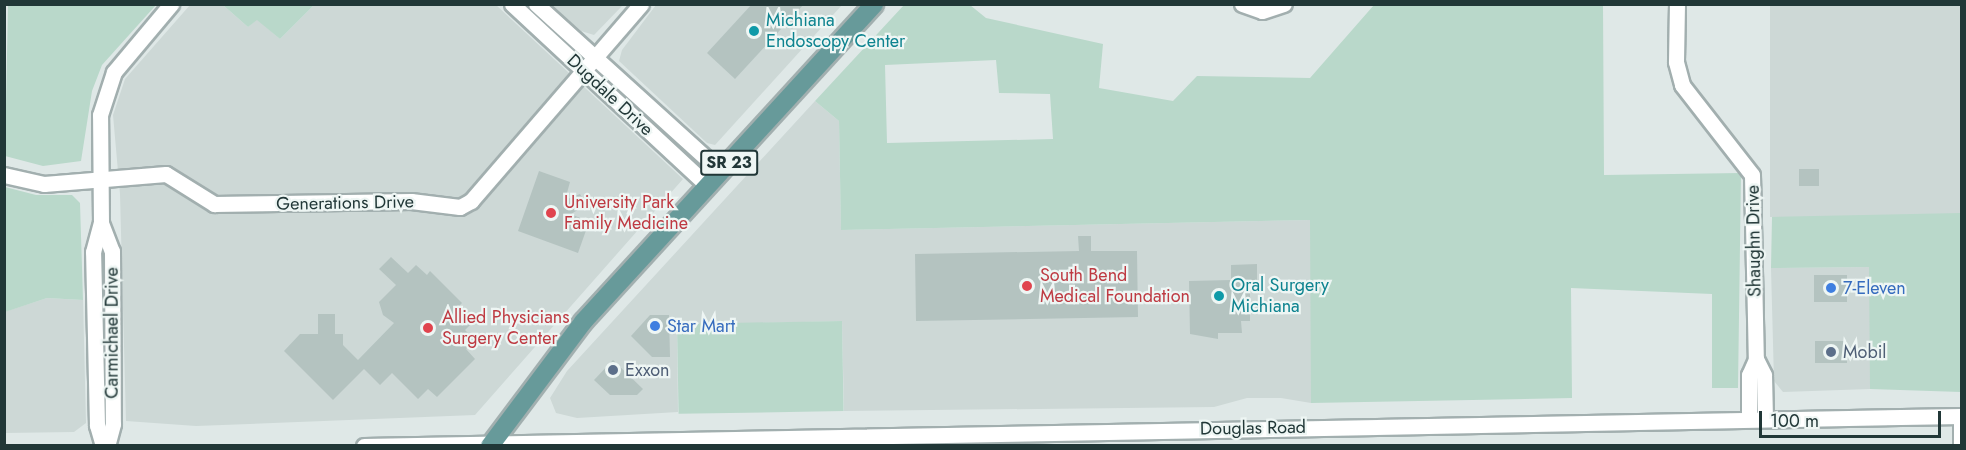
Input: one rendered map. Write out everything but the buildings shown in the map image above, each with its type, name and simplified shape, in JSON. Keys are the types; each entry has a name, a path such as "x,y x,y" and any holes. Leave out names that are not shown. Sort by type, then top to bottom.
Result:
{"main road":[{"name":"SR 23","path":"491,444 584,322 874,4"}],"street":[{"name":"Carmichael Drive","path":"105,446 97,425 95,347 93,252 101,223 98,134 111,80 130,49 171,4"},
{"name":"Dugdale Drive","path":"512,4 584,71 715,179"},
{"name":"Dugdale Drive","path":"536,4 595,59 715,179"},
{"name":"Generations Drive","path":"4,174 44,184 166,174 214,204 411,201 460,207 471,201 641,4"},
{"path":"1242,4 1262,11 1284,4"},
{"name":"Shaughn Drive","path":"1677,4 1676,62 1682,86 1752,175 1756,359 1749,375 1749,418"},
{"name":"Carmichael Drive","path":"101,223 112,251 113,424 105,446"},
{"path":"95,347 111,346"},
{"name":"Shaughn Drive","path":"1756,359 1764,375 1765,418"},
{"path":"1961,416 1961,446"},
{"name":"Douglas Road","path":"364,446 1749,418 1961,416"}],"shaded area":[{"path":"190,5 223,5 248,27 257,19 280,39 314,5 496,5 683,179 475,415 196,426 126,421 120,194 113,115 125,79"},
{"path":"552,5 623,5 594,35 581,31"},
{"path":"656,5 842,5 715,145 707,143 619,61 622,50"},
{"path":"1770,5 1961,5 1961,217 1770,217"},
{"path":"815,101 839,121 841,230 1311,220 1311,403 1281,398 1247,398 1214,407 844,411 842,321 677,325 678,412 577,418 556,413 550,398 567,371"},
{"path":"1870,267 1870,389 1783,392 1774,381 1771,268"},
{"path":"47,298 83,300 86,423 74,432 5,433 4,312"}],"green space":[{"path":"8,4 156,5 102,65 92,91 81,161 43,166 5,156"},
{"path":"223,5 314,5 280,39 257,20 248,27"},
{"path":"904,5 970,5 986,18 1103,44 1099,88 1173,101 1197,76 1310,78 1374,5 1603,5 1604,175 1741,173 1738,388 1712,388 1712,294 1571,288 1572,398 1311,403 1310,220 841,230 839,121 815,101","holes":["996,60 999,93 1050,94 1053,139 887,143 885,65"]},
{"path":"5,187 36,195 72,195 80,203 83,300 47,298 5,312"},
{"path":"1961,213 1961,392 1870,389 1869,267 1771,268 1772,217"},
{"path":"842,321 844,411 679,414 677,324"}],"place":[{"name":"Michiana Endoscopy Center","path":"754,31"},
{"name":"University Park Family Medicine","path":"551,213"},
{"name":"South Bend Medical Foundation","path":"1027,286"},
{"name":"7-Eleven","path":"1831,288"},
{"name":"Oral Surgery Michiana","path":"1219,296"},
{"name":"Star Mart","path":"655,326"},
{"name":"Allied Physicians Surgery Center","path":"428,328"},
{"name":"Mobil","path":"1831,352"},
{"name":"Exxon","path":"613,370"}]}
